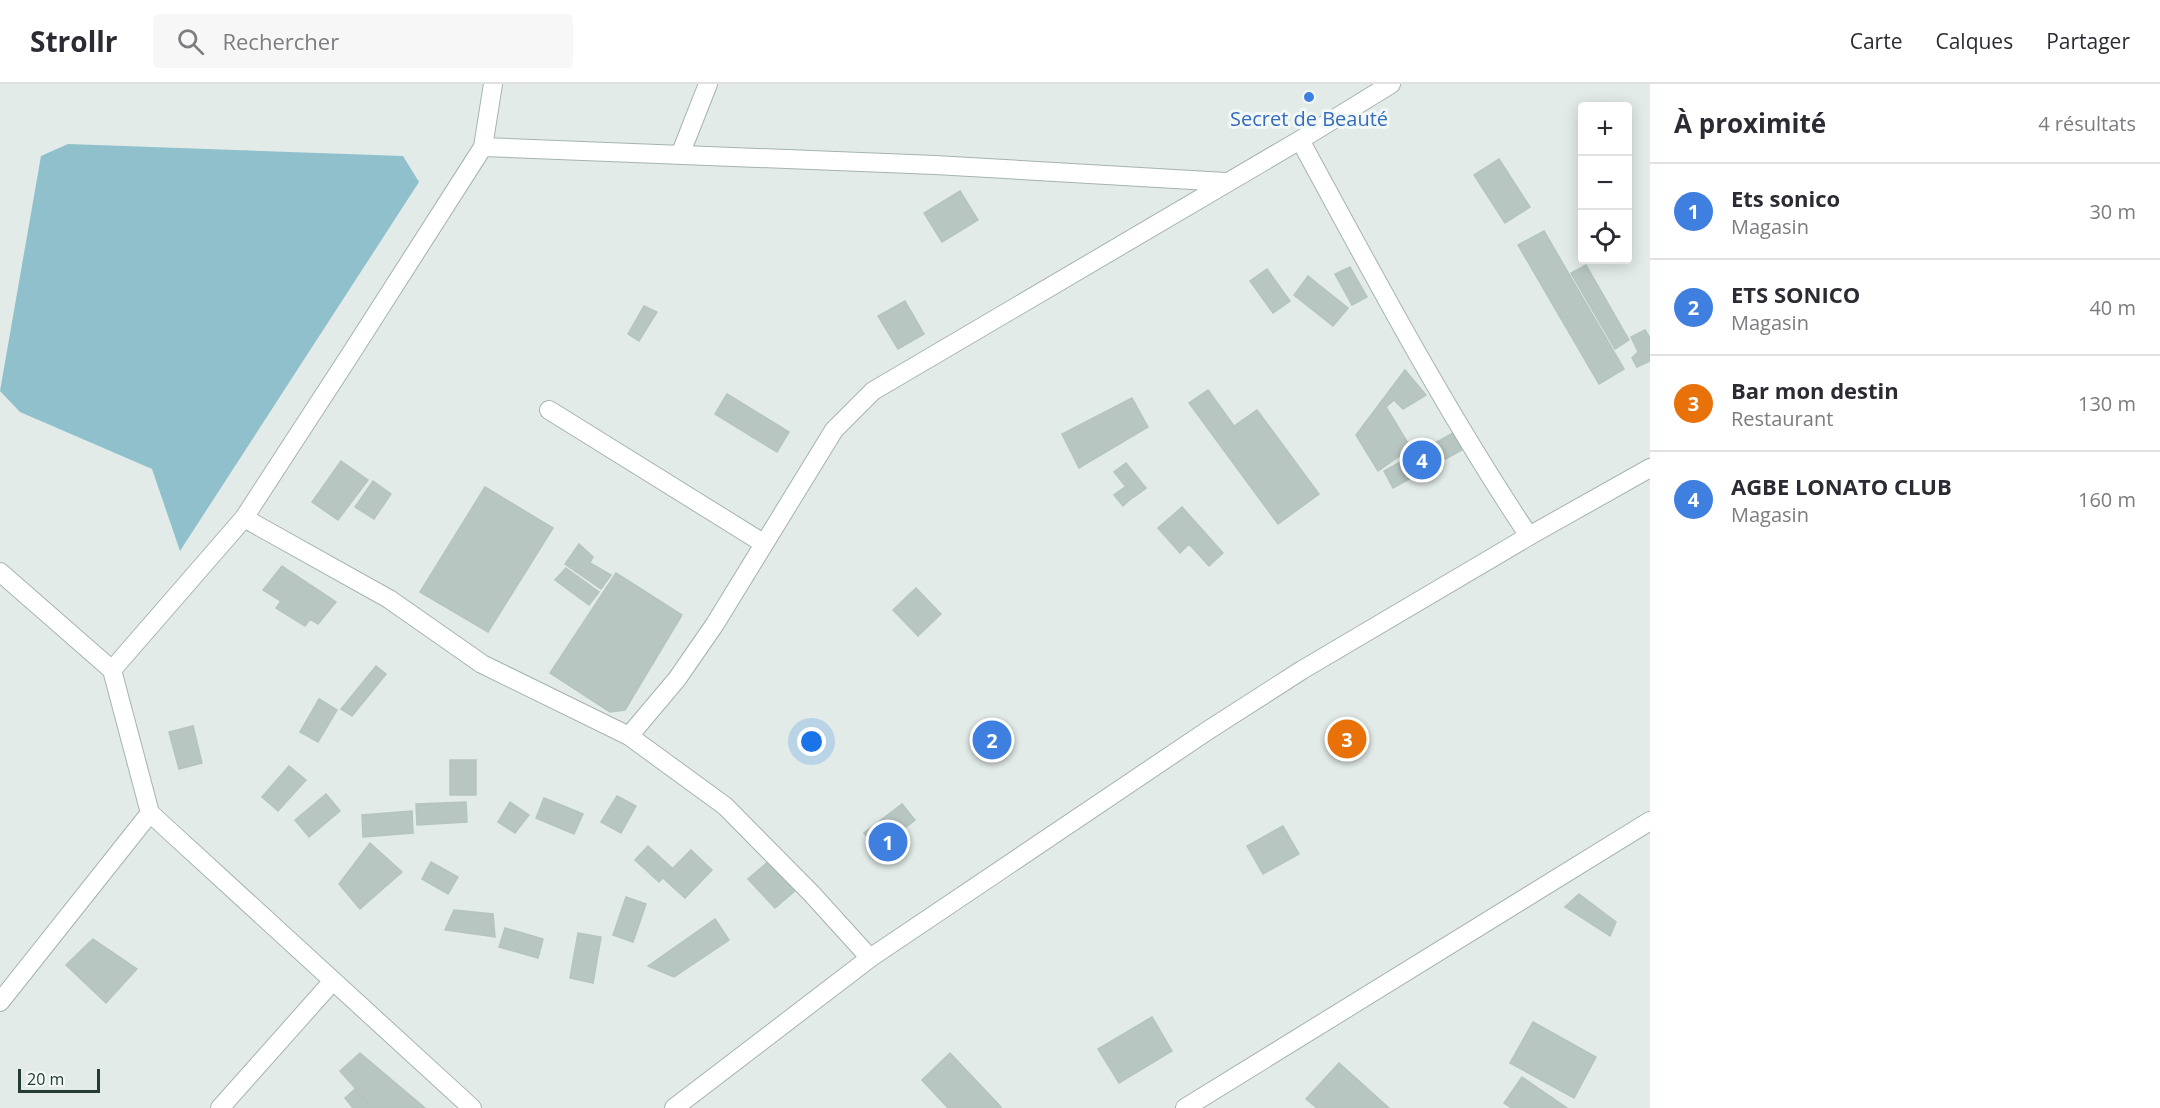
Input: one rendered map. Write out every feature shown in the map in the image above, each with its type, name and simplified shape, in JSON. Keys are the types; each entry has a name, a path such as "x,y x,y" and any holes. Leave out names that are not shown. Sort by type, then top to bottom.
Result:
{"street":[{"path":"112,670 244,518 483,147 493,84"},
{"path":"680,155 708,84"},
{"path":"629,736 677,679 715,624 834,429 873,391 1300,140 1390,84"},
{"path":"1300,140 1477,457 1529,536"},
{"path":"483,147 935,165 1226,182"},
{"path":"549,410 763,543"},
{"path":"674,1108 870,958 1255,700 1529,536 1650,468"},
{"path":"244,518 389,599 482,664 629,736 725,806 811,893 870,958"},
{"path":"0,572 112,670 150,813 472,1108"},
{"path":"0,1002 150,813"},
{"path":"1185,1108 1650,821"},
{"path":"220,1108 332,982"}],"water":[{"path":"68,144 403,156 419,182 180,551 152,469 20,412 0,391 41,156"}],"building":[{"path":"1499,159 1530,207 1505,223 1474,175"},
{"path":"960,191 978,220 942,242 924,213"},
{"path":"1544,231 1624,369 1599,384 1518,245"},
{"path":"1586,265 1629,340 1615,349 1571,273"},
{"path":"1350,267 1367,297 1352,305 1335,274"},
{"path":"1267,269 1290,301 1273,313 1250,281"},
{"path":"1308,276 1348,308 1333,326 1294,295"},
{"path":"905,301 924,334 898,349 878,316"},
{"path":"644,306 657,312 639,341 628,334"},
{"path":"1645,330 1650,338 1650,361 1637,367 1632,358 1638,352 1631,337"},
{"path":"1405,370 1426,395 1403,409 1394,400 1386,407 1411,448 1378,471 1356,435"},
{"path":"1208,390 1234,426 1257,410 1319,494 1278,524 1189,403"},
{"path":"727,394 789,432 777,452 715,414"},
{"path":"1132,398 1148,427 1079,468 1062,434"},
{"path":"1453,433 1462,450 1393,488 1384,471"},
{"path":"341,461 368,480 338,520 312,502"},
{"path":"1126,463 1146,488 1134,497 1114,472"},
{"path":"373,481 391,494 374,519 355,507"},
{"path":"485,487 553,528 488,632 420,592"},
{"path":"1125,487 1133,497 1123,506 1114,495"},
{"path":"1182,507 1223,553 1209,566 1189,544 1180,553 1158,528"},
{"path":"579,544 593,557 590,563 611,575 601,589 565,564"},
{"path":"282,566 336,602 318,624 310,619 305,626 276,608 281,601 263,590"},
{"path":"566,568 599,592 589,605 555,580"},
{"path":"616,573 682,615 625,710 610,712 550,673"},
{"path":"916,588 941,614 918,636 893,610"},
{"path":"376,666 386,674 352,716 341,709"},
{"path":"319,699 337,710 318,742 300,732"},
{"path":"193,726 202,763 179,769 169,732"},
{"path":"450,760 476,760 476,795 450,795"},
{"path":"289,766 306,780 278,811 262,797"},
{"path":"326,794 340,811 309,837 295,820"},
{"path":"617,796 636,806 621,833 601,822"},
{"path":"544,798 583,814 574,834 536,818"},
{"path":"466,802 467,822 417,825 416,804"},
{"path":"510,802 529,815 515,833 498,822"},
{"path":"902,804 915,820 876,849 864,833"},
{"path":"412,811 413,833 363,837 362,815"},
{"path":"1283,826 1299,854 1263,874 1247,846"},
{"path":"370,843 402,872 360,909 339,884"},
{"path":"648,846 672,868 659,882 635,860"},
{"path":"691,850 712,870 685,898 663,878"},
{"path":"769,861 796,890 775,908 748,879"},
{"path":"431,862 458,877 448,894 422,879"},
{"path":"1579,894 1616,922 1610,936 1565,907"},
{"path":"626,897 646,904 633,942 613,935"},
{"path":"454,910 493,914 495,937 445,930"},
{"path":"715,919 729,940 674,977 648,966"},
{"path":"505,928 543,939 538,958 499,947"},
{"path":"578,933 601,937 593,983 570,978"},
{"path":"93,939 137,969 106,1003 66,965"},
{"path":"1152,1017 1172,1051 1119,1083 1098,1049"},
{"path":"1533,1022 1596,1057 1574,1098 1510,1063"},
{"path":"360,1053 425,1108 373,1108 340,1071"},
{"path":"950,1053 1000,1108 948,1108 922,1080"},
{"path":"1339,1063 1389,1108 1317,1108 1306,1099"},
{"path":"1522,1077 1567,1108 1512,1108 1504,1103"},
{"path":"355,1089 372,1108 353,1108 345,1098"}],"place":[{"name":"Secret de Beauté","path":"1309,97"},
{"name":"AGBE LONATO CLUB","path":"1422,460"},
{"name":"Bar mon destin","path":"1347,739"},
{"name":"ETS SONICO","path":"992,740"},
{"name":"Ets sonico","path":"888,842"}]}
